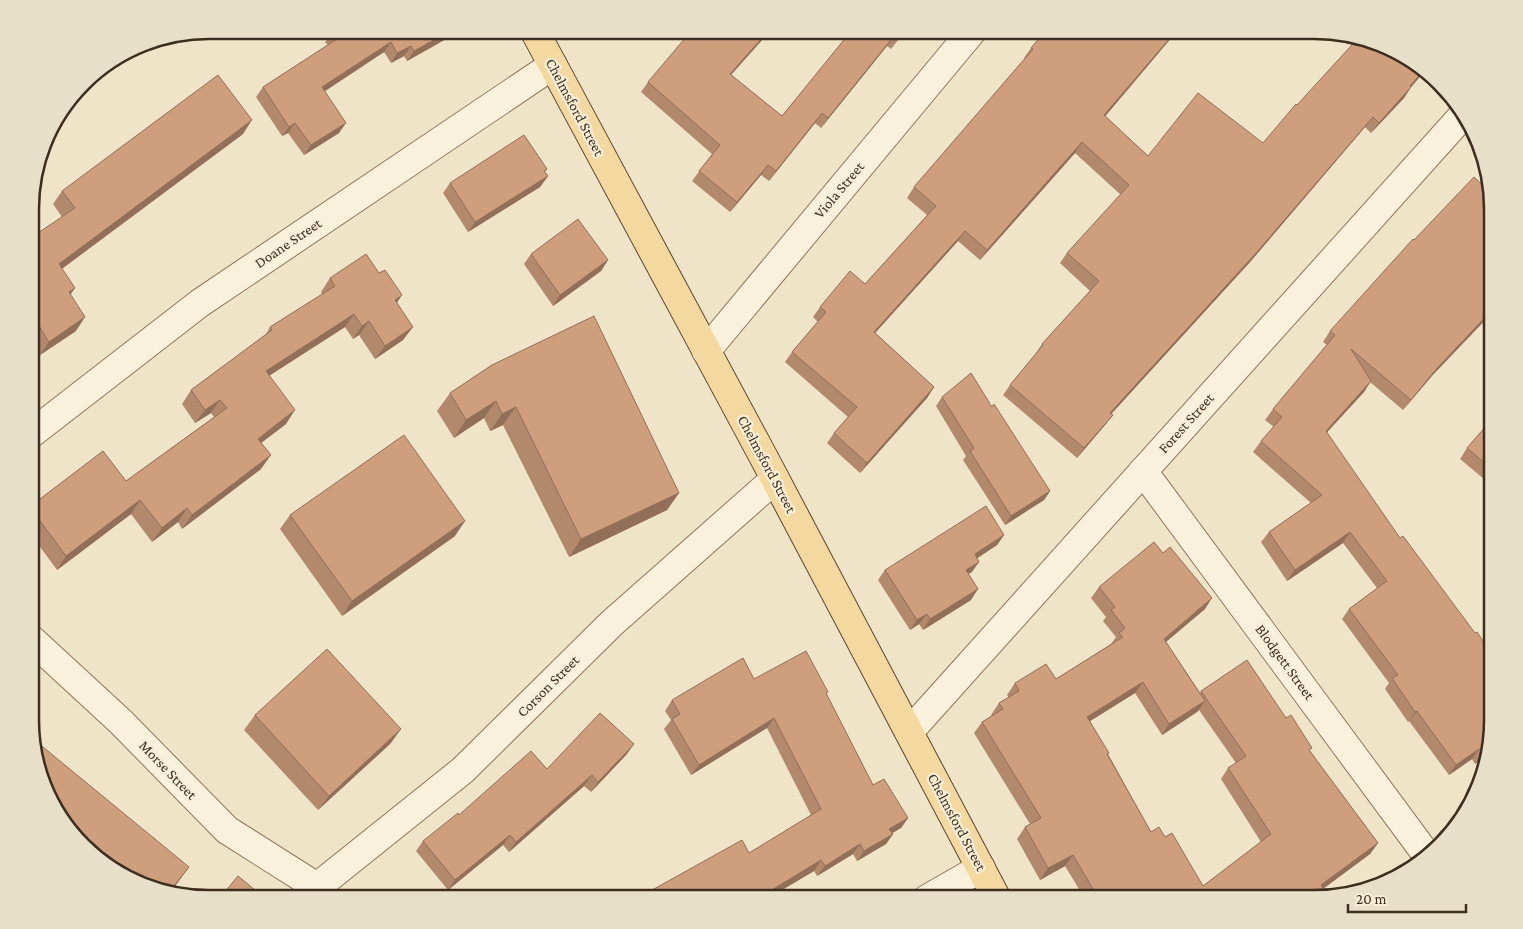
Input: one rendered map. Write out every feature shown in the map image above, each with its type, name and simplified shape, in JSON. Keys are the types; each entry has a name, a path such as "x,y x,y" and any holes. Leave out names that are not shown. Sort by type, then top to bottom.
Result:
{"main road":[{"name":"Chelmsford Street","path":"539,39 992,890"}],"street":[{"name":"Viola Street","path":"706,351 966,39"},
{"name":"Doane Street","path":"39,429 200,303 553,65"},
{"name":"Forest Street","path":"909,732 1459,120"},
{"name":"Blodgett Street","path":"1143,471 1423,850"},
{"name":"Corson Street","path":"317,886 463,770 612,623 775,479"},
{"name":"Morse Street","path":"39,646 121,722 227,830 317,886"},
{"path":"943,890 981,868"}],"building":[{"path":"337,39 436,39 414,51 411,46 397,53 391,42 322,87 346,123 311,145 295,123 289,127 263,87"},
{"path":"684,39 761,39 730,74 782,116 845,39 892,39 828,118 822,113 776,171 768,165 737,202 699,171 720,145 648,82"},
{"path":"1038,39 1169,39 1104,115 1148,156 1198,93 1263,143 1296,104 1353,44 1379,52 1419,75 1379,123 1373,117 1257,252 1110,413 1113,415 1084,448 1010,385 1042,344 1099,281 1067,253 1129,185 1082,142 987,250 965,231 874,332 934,387 867,463 834,433 857,407 792,352 826,312 820,307 850,271 865,284 936,206 914,187 1033,49 1031,48"},
{"path":"218,75 252,120 59,264 75,288 69,292 85,317 49,342 39,326 39,232 75,208 62,191"},
{"path":"524,135 547,169 544,171 548,176 475,222 450,183"},
{"path":"1474,177 1482,185 1484,198 1484,318 1438,367 1411,400 1351,349 1371,381 1326,431 1400,538 1403,536 1484,642 1484,731 1481,752 1479,749 1456,765 1417,711 1415,712 1392,678 1398,675 1349,609 1387,581 1350,532 1295,570 1269,532 1322,495 1261,441 1282,417 1273,409 1335,335 1330,331"},
{"path":"578,219 608,260 560,295 531,254"},
{"path":"366,254 379,273 385,270 402,295 395,300 413,327 385,346 369,321 362,326 354,314 266,371 295,410 258,439 271,455 192,515 187,508 162,528 140,500 66,556 39,519 39,500 103,451 126,481 227,408 220,400 205,410 191,390 272,330 270,327 335,286 330,278"},
{"path":"594,316 679,493 581,539 516,407 502,414 496,401 466,420 450,393 492,365"},
{"path":"971,373 992,407 994,404 1050,491 1011,516 970,451 974,448 942,397"},
{"path":"1484,428 1484,462 1467,448"},
{"path":"404,435 465,521 352,601 290,515"},
{"path":"986,506 1004,535 975,554 979,562 966,570 978,589 930,619 927,614 917,620 885,570"},
{"path":"1154,542 1163,553 1170,547 1212,598 1164,639 1205,701 1169,724 1143,682 1087,717 1109,753 1107,754 1151,832 1159,827 1165,837 1172,833 1203,886 1271,834 1228,768 1246,756 1201,691 1247,660 1286,718 1291,715 1312,748 1309,750 1378,843 1321,885 1324,890 1094,890 1073,855 1048,868 1025,827 1041,818 982,722 1003,709 999,703 1019,691 1015,683 1046,664 1056,679 1123,637 1119,633 1125,628 1111,610 1115,607 1099,587"},
{"path":"327,649 401,729 329,796 255,715"},
{"path":"806,651 873,785 884,779 908,818 889,829 893,834 864,851 860,844 825,866 821,860 772,890 652,890 742,840 749,853 821,809 774,718 699,765 672,719 680,714 672,700 743,658 754,679"},
{"path":"600,713 634,744 598,782 592,775 516,842 510,835 455,880 423,841 458,813 459,815 531,751 547,769"},
{"path":"41,745 189,867 174,886 144,877 105,855 81,832 67,815 52,785"},
{"path":"238,876 255,890 226,890"}]}
